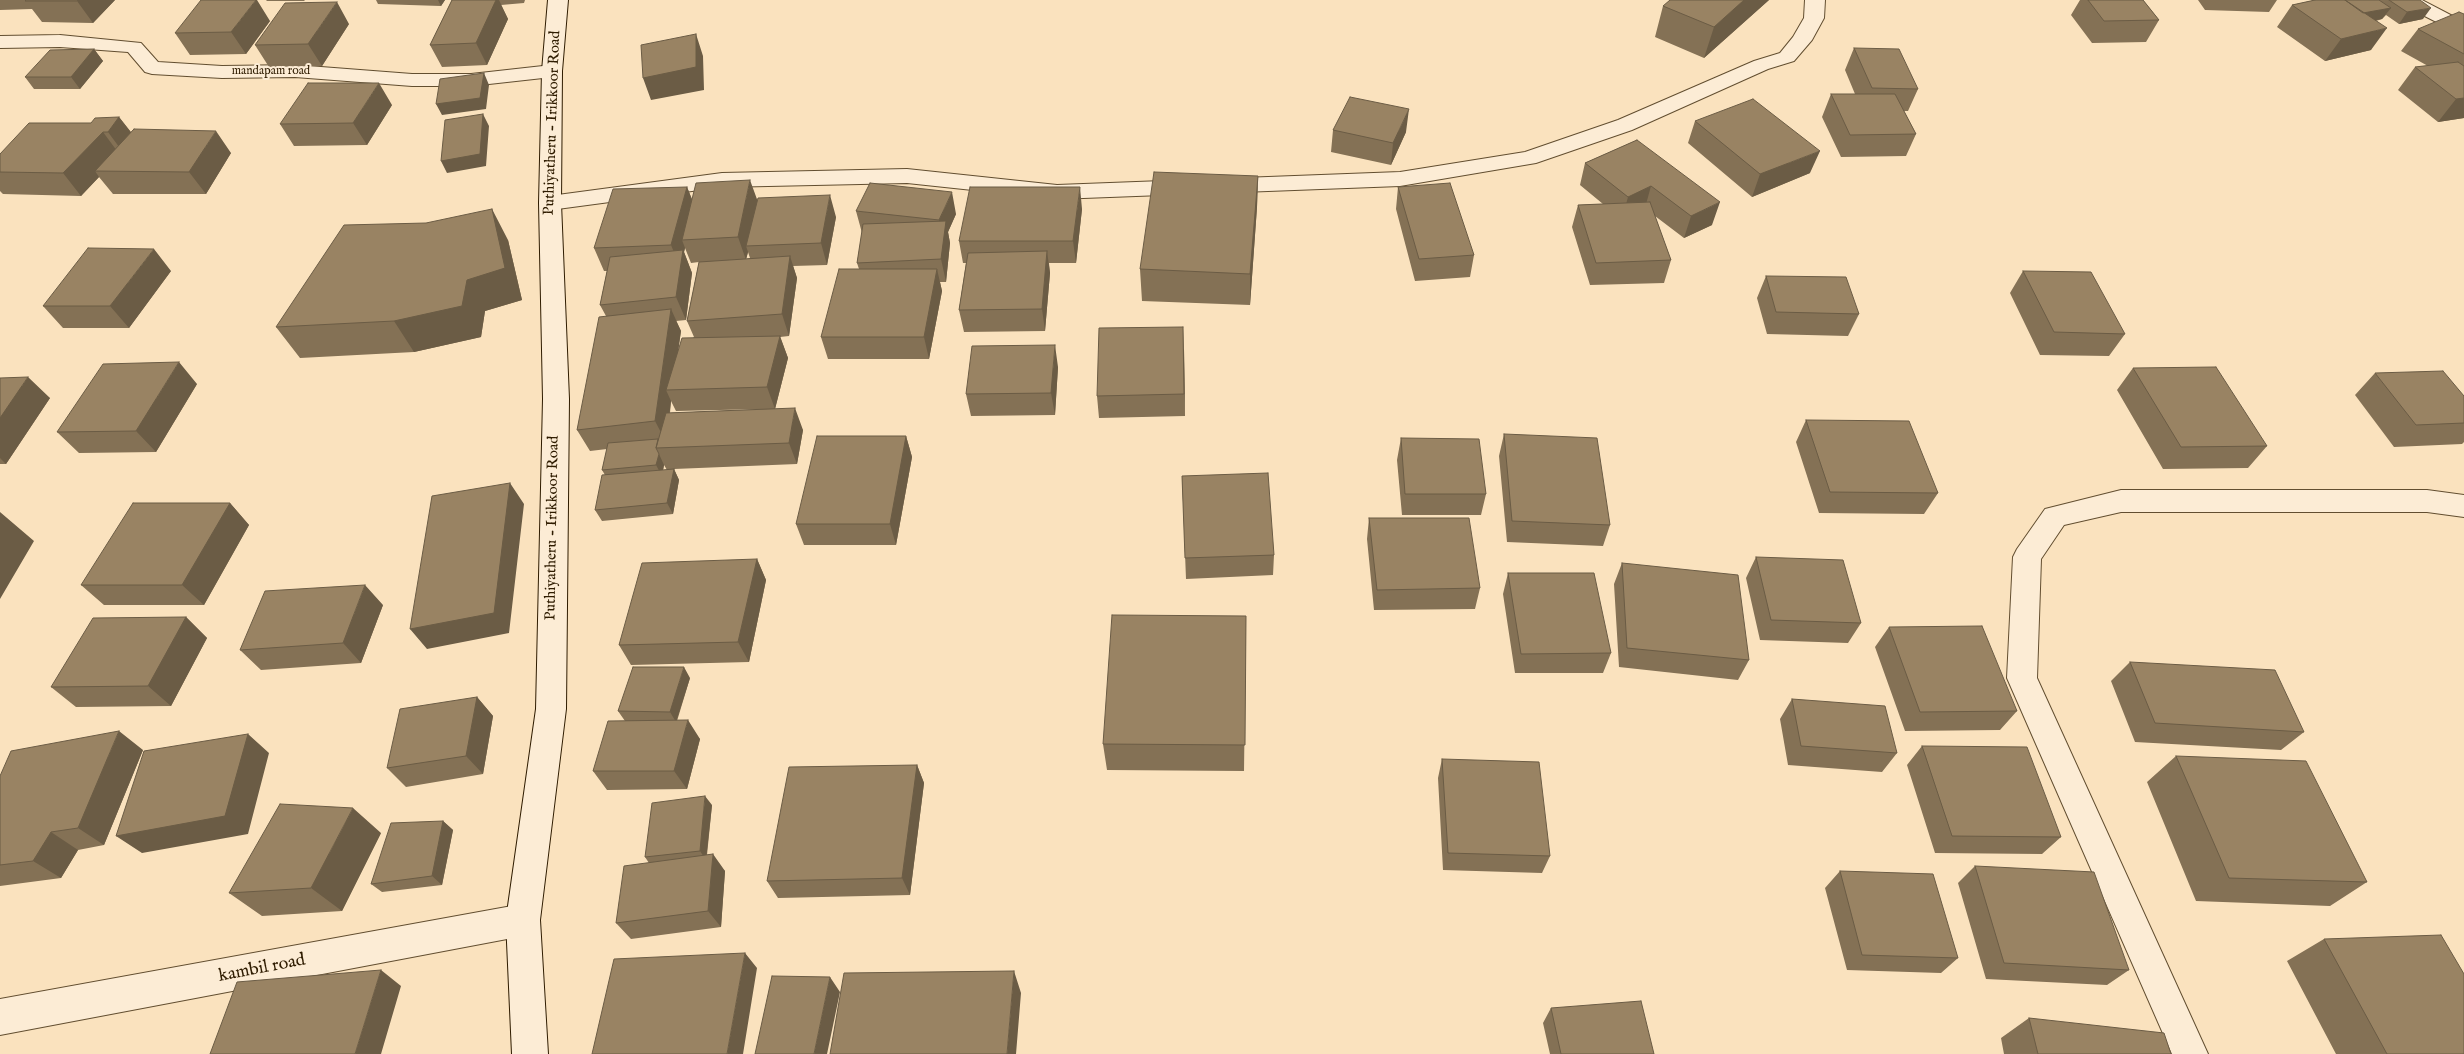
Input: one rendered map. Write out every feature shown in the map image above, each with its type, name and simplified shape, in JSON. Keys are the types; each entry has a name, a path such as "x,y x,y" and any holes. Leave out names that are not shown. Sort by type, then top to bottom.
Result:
{"street":[{"name":"Puthiyatheru - Irikkoor Road","path":"530,1054 523,920 550,709 556,399 550,203 552,71 558,0"},
{"path":"550,203 722,180 907,176 1058,192 1400,179 1528,158 1625,125 1761,65 1787,57 1802,40 1814,18 1815,0"},
{"path":"2408,0 2464,30"},
{"name":"mandapam road","path":"0,42 60,41 134,47 152,68 222,72 295,71 356,74 412,80 471,80 552,71"},
{"path":"2190,1054 2022,678 2027,557 2055,517 2122,501 2427,501 2464,506"},
{"name":"kambil road","path":"0,1017 523,920"}],"building":[{"path":"26,0 78,0 25,1"},
{"path":"201,0 256,0 231,32 175,33"},
{"path":"452,0 496,0 476,43 430,45"},
{"path":"1670,0 1744,0 1714,27 1663,6"},
{"path":"2088,0 2143,0 2159,20 2104,21"},
{"path":"2315,0 2345,0 2387,28 2341,39 2292,5"},
{"path":"2345,0 2379,0 2391,8 2363,13"},
{"path":"2389,0 2420,0 2431,8 2407,12"},
{"path":"337,2 308,44 255,45 285,3"},
{"path":"2459,12 2464,14 2464,54 2418,29"},
{"path":"696,34 696,67 643,78 641,45"},
{"path":"1854,48 1899,49 1918,89 1872,88"},
{"path":"94,49 71,77 25,77 50,50"},
{"path":"2458,62 2464,66 2464,98 2456,99 2415,67"},
{"path":"484,73 480,98 436,104 440,79"},
{"path":"308,83 379,83 353,123 280,124"},
{"path":"1831,94 1895,94 1916,134 1850,135"},
{"path":"1350,97 1409,109 1393,143 1333,130"},
{"path":"1753,99 1820,151 1760,174 1695,121"},
{"path":"483,114 480,154 441,161 445,120"},
{"path":"119,117 108,132 103,132 63,173 0,172 0,154 29,123 91,123 95,118"},
{"path":"134,129 216,131 189,172 95,171"},
{"path":"1637,140 1720,202 1691,216 1651,186 1628,197 1585,163"},
{"path":"1154,172 1258,176 1250,274 1140,269"},
{"path":"750,180 738,237 682,240 696,183"},
{"path":"870,183 952,192 939,220 856,211"},
{"path":"1450,183 1474,255 1419,259 1398,187"},
{"path":"687,187 671,245 594,248 613,189"},
{"path":"970,187 1080,187 1073,241 959,241"},
{"path":"830,195 821,243 746,246 758,198"},
{"path":"1650,202 1671,260 1596,263 1578,205"},
{"path":"492,209 505,268 467,280 462,306 394,321 276,327 344,225 426,223"},
{"path":"946,221 941,259 857,263 863,224"},
{"path":"88,248 154,249 110,306 43,306"},
{"path":"683,250 676,297 600,305 610,257"},
{"path":"1047,251 1042,309 959,310 968,253"},
{"path":"790,256 782,314 687,321 699,262"},
{"path":"839,269 937,269 924,337 821,337"},
{"path":"2023,271 2091,272 2125,334 2054,332"},
{"path":"1766,276 1846,277 1859,314 1776,312"},
{"path":"671,309 655,421 577,430 599,317"},
{"path":"1183,327 1184,394 1097,396 1099,328"},
{"path":"780,336 767,387 666,390 682,338"},
{"path":"1055,345 1051,393 966,394 972,346"},
{"path":"179,362 136,431 57,432 103,364"},
{"path":"2216,367 2267,446 2181,447 2133,368"},
{"path":"2443,371 2464,396 2464,423 2416,425 2375,373"},
{"path":"28,377 0,418 0,378"},
{"path":"795,408 789,443 656,448 666,413"},
{"path":"1806,420 1909,421 1938,493 1830,492"},
{"path":"1504,434 1597,438 1610,525 1512,521"},
{"path":"817,436 906,436 890,524 796,524"},
{"path":"1401,438 1479,439 1486,494 1405,494"},
{"path":"658,439 656,448 659,454 656,465 602,470 608,443"},
{"path":"674,469 667,503 595,510 602,475"},
{"path":"1268,473 1274,555 1185,558 1182,476"},
{"path":"510,483 494,613 410,629 432,496"},
{"path":"133,503 230,503 182,585 81,585"},
{"path":"1369,518 1469,518 1480,588 1377,590"},
{"path":"1756,557 1843,560 1861,623 1771,620"},
{"path":"757,559 738,642 619,645 642,563"},
{"path":"1622,563 1738,575 1749,660 1627,648"},
{"path":"1508,573 1594,573 1611,653 1521,654"},
{"path":"365,585 343,643 240,650 265,591"},
{"path":"1112,615 1246,616 1245,745 1103,744"},
{"path":"186,617 148,686 51,687 93,618"},
{"path":"1982,626 2017,711 1920,712 1889,627"},
{"path":"2130,662 2275,670 2304,732 2155,723"},
{"path":"633,667 684,667 670,712 618,711"},
{"path":"477,697 466,756 387,768 400,709"},
{"path":"1792,699 1885,706 1897,753 1801,746"},
{"path":"688,720 674,771 593,771 608,721"},
{"path":"119,731 78,828 51,832 33,861 0,865 0,776 11,751"},
{"path":"248,734 225,816 116,836 144,751"},
{"path":"1922,746 2027,747 2061,837 1952,836"},
{"path":"2176,756 2306,761 2367,882 2229,878"},
{"path":"1442,759 1539,762 1550,856 1448,853"},
{"path":"917,765 902,878 767,881 789,767"},
{"path":"705,796 700,851 645,857 652,803"},
{"path":"280,804 353,808 311,888 229,893"},
{"path":"443,821 432,876 371,884 391,823"},
{"path":"713,854 708,911 616,923 624,866"},
{"path":"1975,866 2094,872 2129,970 2004,963"},
{"path":"1840,871 1933,874 1958,958 1862,955"},
{"path":"2441,935 2464,974 2464,1054 2387,1054 2324,939"},
{"path":"745,953 727,1054 592,1054 614,959"},
{"path":"381,970 355,1054 210,1054 237,982"},
{"path":"1014,971 1007,1054 830,1054 844,973"},
{"path":"772,976 830,977 814,1054 755,1054"},
{"path":"1641,1001 1654,1054 1561,1054 1551,1008"},
{"path":"2029,1018 2164,1033 2171,1054 2038,1054"}]}
